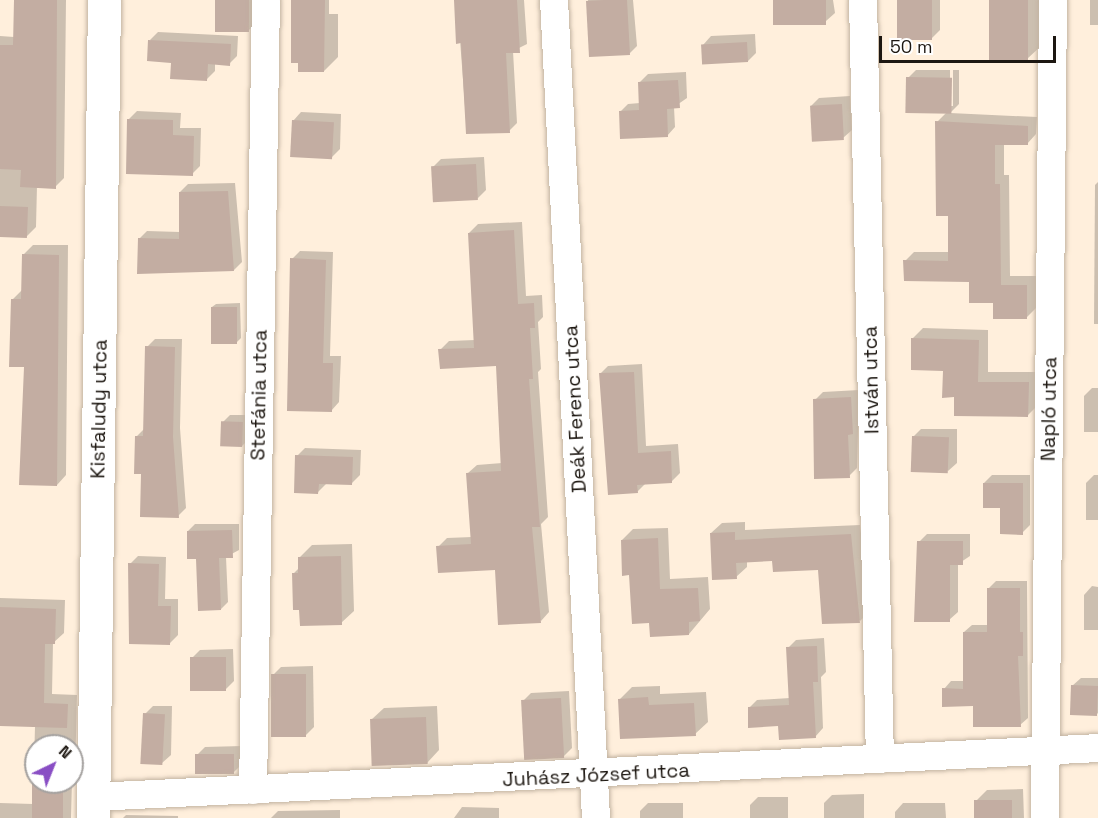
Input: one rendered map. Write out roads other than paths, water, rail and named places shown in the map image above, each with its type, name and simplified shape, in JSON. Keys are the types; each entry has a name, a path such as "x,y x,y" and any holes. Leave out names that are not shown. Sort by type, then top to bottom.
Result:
{"street":[{"name":"Kisfaludy utca","path":"94,807 104,0"},
{"name":"Stefánia utca","path":"253,790 266,0"},
{"name":"Deák Ferenc utca","path":"554,0 596,818"},
{"name":"István utca","path":"863,0 880,759"},
{"name":"Napló utca","path":"1046,818 1053,0"},
{"name":"Juhász József utca","path":"94,807 253,790 594,775 1098,748"}]}
